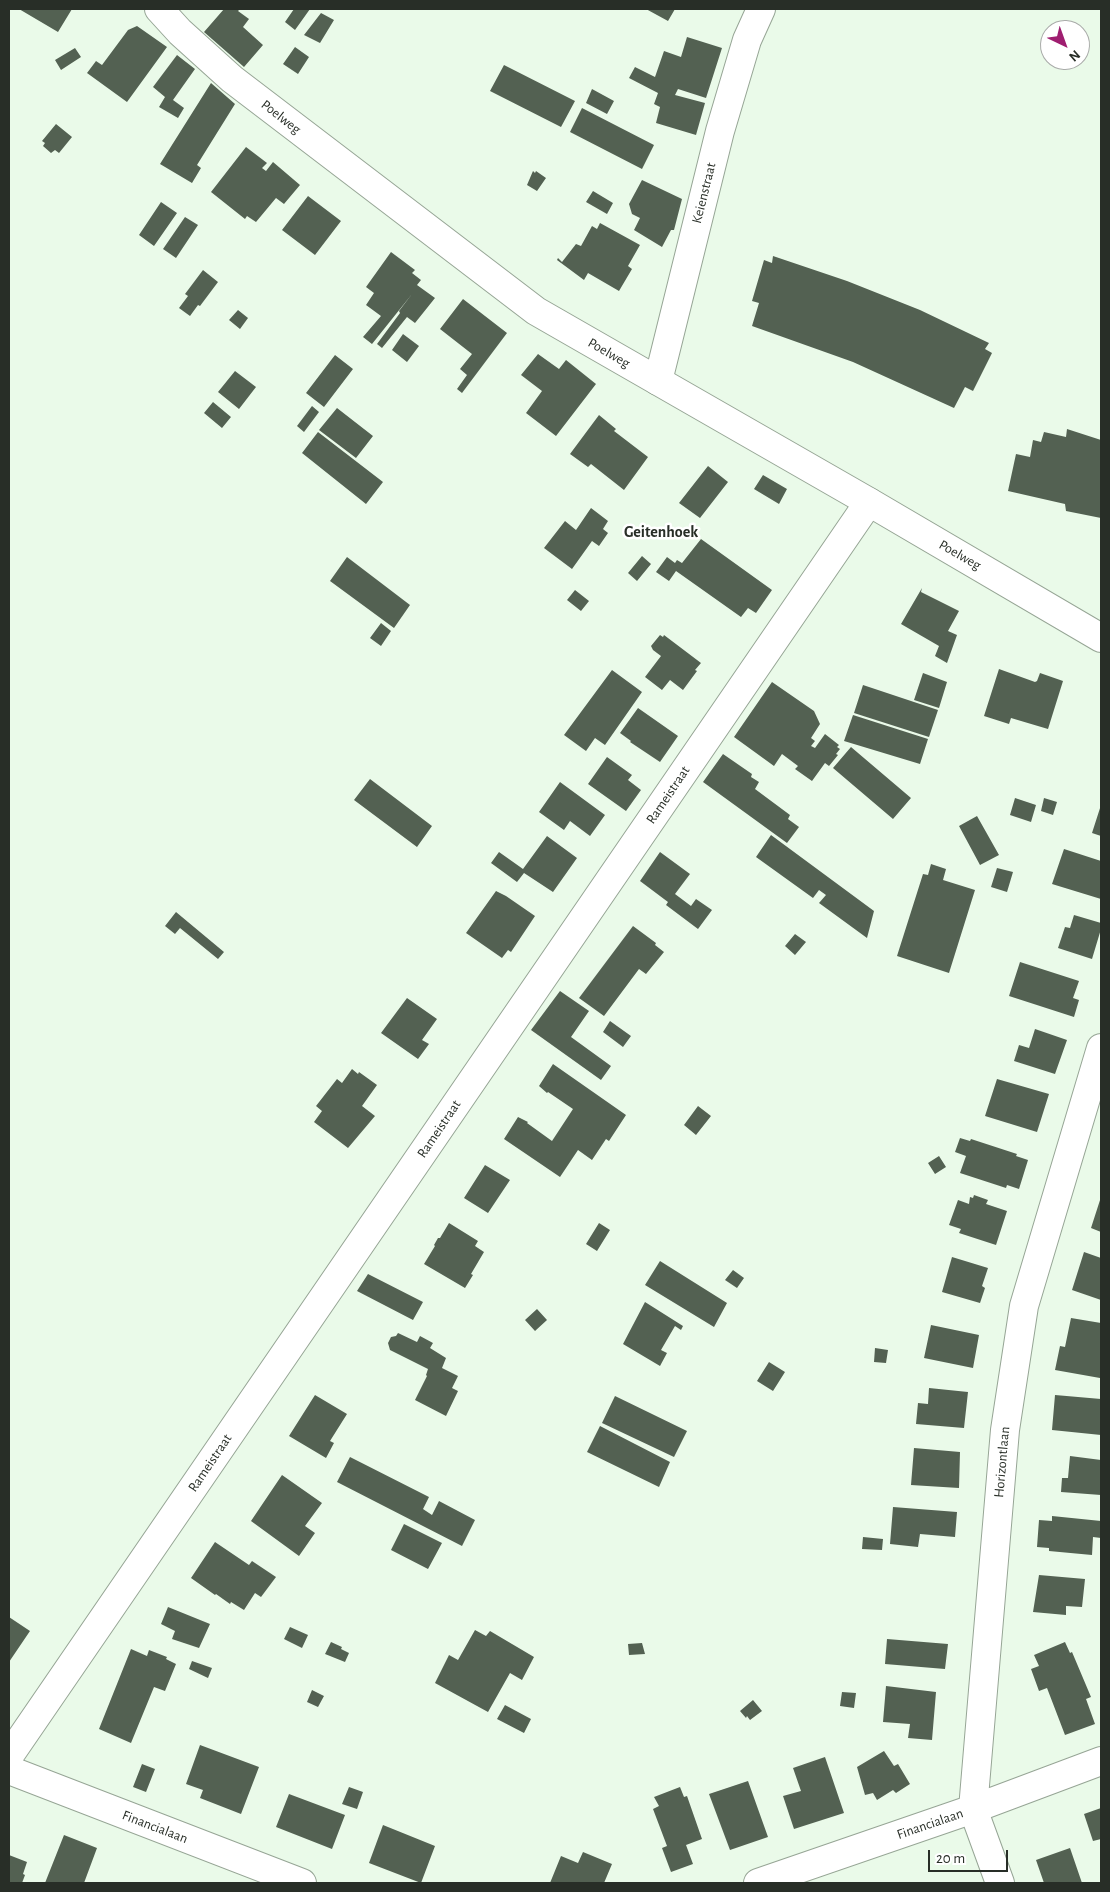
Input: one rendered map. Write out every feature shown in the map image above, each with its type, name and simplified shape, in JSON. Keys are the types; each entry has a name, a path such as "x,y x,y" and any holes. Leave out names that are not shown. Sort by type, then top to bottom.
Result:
{"street":[{"name":"Poelweg","path":"159,9 180,32 232,79 536,311 1101,638"},
{"name":"Keienstraat","path":"658,381 720,131 747,40 761,9"},
{"name":"Rameistraat","path":"9,1756 869,502"},
{"name":"Horizontlaan","path":"1000,1883 973,1809 1004,1430 1024,1306 1101,1048"},
{"name":"Financialaan","path":"758,1883 973,1809 1101,1762"},
{"name":"Financialaan","path":"9,1770 302,1883"}],"building":[{"path":"19,9 72,9 58,32"},
{"path":"224,9 240,9 238,11 249,19 243,27 263,45 244,67 204,32"},
{"path":"294,9 310,9 295,30 285,22"},
{"path":"646,9 675,9 668,21"},
{"path":"321,13 334,20 320,43 304,35"},
{"path":"137,26 167,47 127,102 87,73 96,61 102,65 128,30"},
{"path":"687,37 722,48 706,98 678,89 675,95 705,103 696,135 656,123 660,107 654,104 658,93 629,78 635,67 655,77 664,51 681,57"},
{"path":"295,47 309,57 298,74 283,64"},
{"path":"75,48 81,57 61,70 55,60"},
{"path":"177,55 195,69 173,100 184,108 178,118 159,107 165,97 153,87"},
{"path":"504,65 575,101 561,127 490,91"},
{"path":"211,83 235,104 197,165 201,168 192,183 160,164"},
{"path":"592,89 614,101 607,114 586,103"},
{"path":"582,108 654,145 642,169 570,132"},
{"path":"56,124 72,137 59,153 55,150 51,153 43,146 45,143 42,141"},
{"path":"246,147 267,163 262,168 266,171 273,162 300,185 284,204 276,198 256,222 247,216 245,219 211,192"},
{"path":"533,171 546,178 537,191 527,185"},
{"path":"642,180 682,199 674,230 671,230 662,247 634,230 640,218 632,214 629,204"},
{"path":"593,191 613,203 607,214 586,202"},
{"path":"308,196 341,221 315,255 282,230"},
{"path":"161,202 177,213 154,246 139,235"},
{"path":"185,217 198,225 176,258 163,249"},
{"path":"600,223 640,245 628,266 632,269 619,291 588,273 584,280 557,260 558,258 562,262 576,244 581,246 592,226 597,229"},
{"path":"391,252 415,270 412,273 421,280 417,285 435,298 415,323 407,317 382,348 377,344 412,294 372,344 363,337 381,316 366,305 374,293 366,287"},
{"path":"773,256 847,281 920,310 989,343 985,349 992,353 973,391 965,387 954,408 853,362 752,326 759,303 752,301 764,260 772,263"},
{"path":"203,270 218,282 190,316 179,308 188,296 185,294"},
{"path":"463,299 507,333 462,393 457,389 467,375 460,369 472,354 440,329"},
{"path":"238,310 248,318 240,329 229,320"},
{"path":"403,334 419,346 407,362 392,350"},
{"path":"538,354 559,369 566,360 596,384 556,436 526,413 542,391 521,375"},
{"path":"335,355 353,369 324,407 306,393"},
{"path":"235,371 256,387 239,409 218,392"},
{"path":"213,402 231,417 222,428 204,413"},
{"path":"312,406 319,412 304,432 297,426"},
{"path":"337,408 373,436 356,458 319,430"},
{"path":"599,415 616,429 614,431 648,457 624,490 591,464 588,467 570,454"},
{"path":"1067,429 1101,440 1101,518 1066,511 1065,504 1008,491 1016,454 1030,457 1033,440 1041,442 1044,432 1066,437"},
{"path":"318,432 383,482 366,504 302,453"},
{"path":"708,466 728,482 700,518 679,503"},
{"path":"763,475 787,489 779,504 754,489"},
{"path":"591,508 608,521 603,529 608,533 599,546 592,541 572,569 544,548 565,521 576,530"},
{"path":"701,539 772,590 756,613 748,608 741,617 676,571 669,581 656,572 667,557 675,563 677,560 682,563"},
{"path":"642,556 651,564 637,581 628,573"},
{"path":"347,557 410,605 394,628 330,581"},
{"path":"922,588 921,592 959,611 948,631 957,635 947,663 935,656 939,646 901,624"},
{"path":"575,590 589,601 581,611 567,600"},
{"path":"381,623 391,631 381,646 370,638"},
{"path":"660,635 663,637 664,635 701,663 683,690 670,680 662,690 645,677 661,656 651,646"},
{"path":"999,669 1035,682 1040,673 1063,681 1048,729 1011,718 1009,724 984,716"},
{"path":"612,670 642,692 605,745 595,738 586,751 564,735"},
{"path":"923,673 947,682 939,708 914,700"},
{"path":"772,682 814,711 820,724 811,738 815,741 811,746 815,748 825,734 839,745 837,747 840,749 836,754 838,755 829,766 825,763 812,781 795,769 798,766 782,754 774,766 734,737"},
{"path":"863,685 938,710 929,737 854,713"},
{"path":"638,708 678,736 660,762 620,733"},
{"path":"853,715 928,739 920,764 844,741"},
{"path":"851,747 911,798 893,819 833,768"},
{"path":"723,754 752,774 751,777 759,782 755,789 790,815 788,819 799,827 787,843 703,782"},
{"path":"607,757 632,775 628,780 641,790 626,811 588,784"},
{"path":"370,779 432,826 417,847 354,800"},
{"path":"560,782 605,815 590,836 570,821 564,830 539,812"},
{"path":"1015,798 1036,805 1031,822 1010,815"},
{"path":"1044,798 1057,802 1053,815 1041,811"},
{"path":"1101,805 1101,836 1092,833"},
{"path":"977,816 999,855 980,865 959,826"},
{"path":"771,835 874,911 867,938 819,903 826,895 819,890 813,898 756,857"},
{"path":"547,836 577,858 553,892 524,873 517,882 491,863 499,852 523,869"},
{"path":"1064,849 1101,861 1101,899 1052,884"},
{"path":"660,852 690,874 675,894 691,906 696,899 712,910 698,929 666,905 668,902 640,881"},
{"path":"931,864 946,869 943,880 975,890 949,973 897,956 923,874 928,875"},
{"path":"997,868 1013,872 1007,892 991,887"},
{"path":"496,891 535,916 511,952 508,950 502,958 466,933"},
{"path":"176,912 224,952 218,959 180,928 175,934 165,926"},
{"path":"1074,915 1101,923 1092,959 1058,948 1065,927 1070,928"},
{"path":"633,926 656,943 655,945 664,952 646,974 639,969 604,1016 579,998"},
{"path":"795,934 806,942 795,955 785,946"},
{"path":"1020,962 1079,981 1073,998 1079,1000 1074,1017 1009,996"},
{"path":"560,991 589,1011 571,1037 611,1066 601,1080 531,1030"},
{"path":"407,998 437,1019 422,1040 429,1044 418,1059 381,1033"},
{"path":"610,1021 631,1036 623,1047 603,1032"},
{"path":"1035,1029 1067,1040 1055,1074 1014,1061 1019,1045 1029,1048"},
{"path":"553,1064 626,1115 609,1141 606,1139 592,1160 578,1150 560,1177 504,1139 518,1117 528,1122 552,1141 573,1109 539,1086"},
{"path":"352,1069 377,1085 362,1106 375,1116 348,1148 314,1122 322,1111 316,1106 337,1079 342,1083"},
{"path":"997,1079 1049,1094 1037,1132 985,1116"},
{"path":"698,1106 711,1116 696,1135 684,1125"},
{"path":"960,1138 970,1141 971,1139 1017,1154 1016,1156 1028,1160 1019,1189 1007,1185 1006,1188 960,1173 966,1156 955,1152"},
{"path":"939,1156 946,1167 935,1174 928,1163"},
{"path":"485,1165 510,1180 488,1213 464,1198"},
{"path":"974,1195 988,1200 986,1204 1007,1211 996,1245 959,1233 961,1229 949,1225 958,1200 969,1204 970,1197 973,1198"},
{"path":"1101,1197 1101,1232 1091,1228"},
{"path":"449,1223 478,1241 475,1246 484,1252 465,1288 424,1264 438,1238 440,1238"},
{"path":"599,1223 610,1230 597,1251 586,1244"},
{"path":"1084,1252 1101,1258 1101,1300 1072,1290"},
{"path":"952,1257 988,1268 982,1286 985,1288 980,1303 942,1292"},
{"path":"660,1261 727,1303 714,1327 645,1285"},
{"path":"733,1270 744,1278 737,1288 725,1280"},
{"path":"368,1274 423,1302 413,1320 357,1291"},
{"path":"645,1302 683,1326 681,1330 675,1326 661,1350 667,1353 660,1366 623,1344"},
{"path":"537,1309 547,1320 535,1331 525,1320"},
{"path":"1071,1318 1101,1323 1100,1378 1055,1370 1060,1346 1065,1347"},
{"path":"931,1325 979,1335 973,1368 924,1358"},
{"path":"398,1333 417,1342 420,1336 433,1343 430,1348 446,1358 442,1368 458,1376 452,1388 458,1391 446,1416 415,1400 427,1376 428,1369 390,1350 388,1343 391,1337 396,1336"},
{"path":"875,1348 888,1350 886,1363 874,1362"},
{"path":"769,1362 785,1372 773,1391 757,1381"},
{"path":"929,1388 968,1392 964,1428 916,1424 918,1403 928,1404"},
{"path":"315,1395 347,1414 330,1441 334,1443 326,1458 289,1436"},
{"path":"1055,1395 1101,1399 1101,1435 1052,1430"},
{"path":"615,1396 687,1431 674,1457 602,1423"},
{"path":"600,1426 670,1462 659,1487 587,1452"},
{"path":"914,1448 960,1452 959,1488 911,1485"},
{"path":"1070,1456 1101,1460 1101,1495 1061,1492 1062,1478 1068,1478"},
{"path":"350,1457 429,1497 423,1509 432,1515 439,1501 475,1520 462,1546 337,1482"},
{"path":"282,1475 322,1503 305,1526 315,1533 299,1556 251,1521"},
{"path":"893,1507 957,1512 955,1537 920,1534 918,1547 890,1544"},
{"path":"1052,1516 1101,1521 1101,1538 1093,1537 1092,1555 1049,1551 1049,1548 1037,1547 1039,1520 1052,1521"},
{"path":"404,1524 442,1543 428,1569 391,1550"},
{"path":"863,1537 883,1539 882,1550 862,1549"},
{"path":"215,1542 249,1565 252,1561 276,1577 261,1597 255,1593 244,1610 215,1595 191,1578"},
{"path":"1039,1575 1085,1579 1082,1607 1066,1606 1066,1615 1033,1612"},
{"path":"168,1607 210,1624 199,1648 172,1639 175,1631 161,1624"},
{"path":"9,1617 30,1631 9,1662"},
{"path":"290,1627 308,1635 302,1648 284,1639"},
{"path":"475,1630 486,1636 490,1631 534,1657 522,1680 510,1673 488,1712 435,1683 449,1655 458,1660"},
{"path":"887,1639 948,1644 945,1669 885,1664"},
{"path":"331,1642 349,1653 345,1662 325,1654"},
{"path":"1065,1642 1070,1653 1072,1652 1091,1697 1086,1699 1095,1724 1065,1735 1047,1688 1039,1691 1031,1669 1039,1666 1034,1655"},
{"path":"642,1643 645,1654 629,1655 628,1644"},
{"path":"131,1649 147,1656 149,1650 167,1657 166,1659 176,1664 165,1691 154,1687 131,1743 99,1729"},
{"path":"192,1661 212,1668 208,1678 189,1669"},
{"path":"886,1686 936,1692 932,1740 908,1738 910,1724 883,1722"},
{"path":"312,1690 324,1696 318,1707 307,1702"},
{"path":"842,1692 856,1693 854,1708 840,1706"},
{"path":"753,1700 762,1711 750,1720 740,1711"},
{"path":"505,1705 531,1719 524,1733 497,1719"},
{"path":"200,1745 259,1767 241,1814 200,1798 203,1790 186,1784"},
{"path":"884,1751 894,1766 898,1764 910,1784 896,1793 893,1790 877,1800 873,1793 865,1795 857,1767"},
{"path":"825,1757 844,1813 794,1829 783,1796 801,1791 793,1768"},
{"path":"142,1764 155,1769 146,1792 133,1787"},
{"path":"748,1781 768,1837 730,1850 709,1794"},
{"path":"349,1787 363,1792 357,1809 342,1804"},
{"path":"680,1787 684,1797 687,1796 702,1839 686,1845 693,1864 671,1872 662,1848 667,1846 653,1809 659,1806 654,1797"},
{"path":"289,1794 345,1815 332,1849 276,1827"},
{"path":"1101,1808 1101,1839 1093,1841 1084,1814"},
{"path":"383,1825 435,1846 421,1883 369,1863"},
{"path":"64,1835 97,1848 84,1883 45,1883"},
{"path":"1070,1848 1082,1883 1044,1883 1036,1860"},
{"path":"583,1852 612,1864 604,1883 550,1883 561,1856 578,1863"},
{"path":"9,1855 27,1862 22,1883 9,1883"}],"district":[{"name":"Geitenhoek","path":"661,532"}]}
